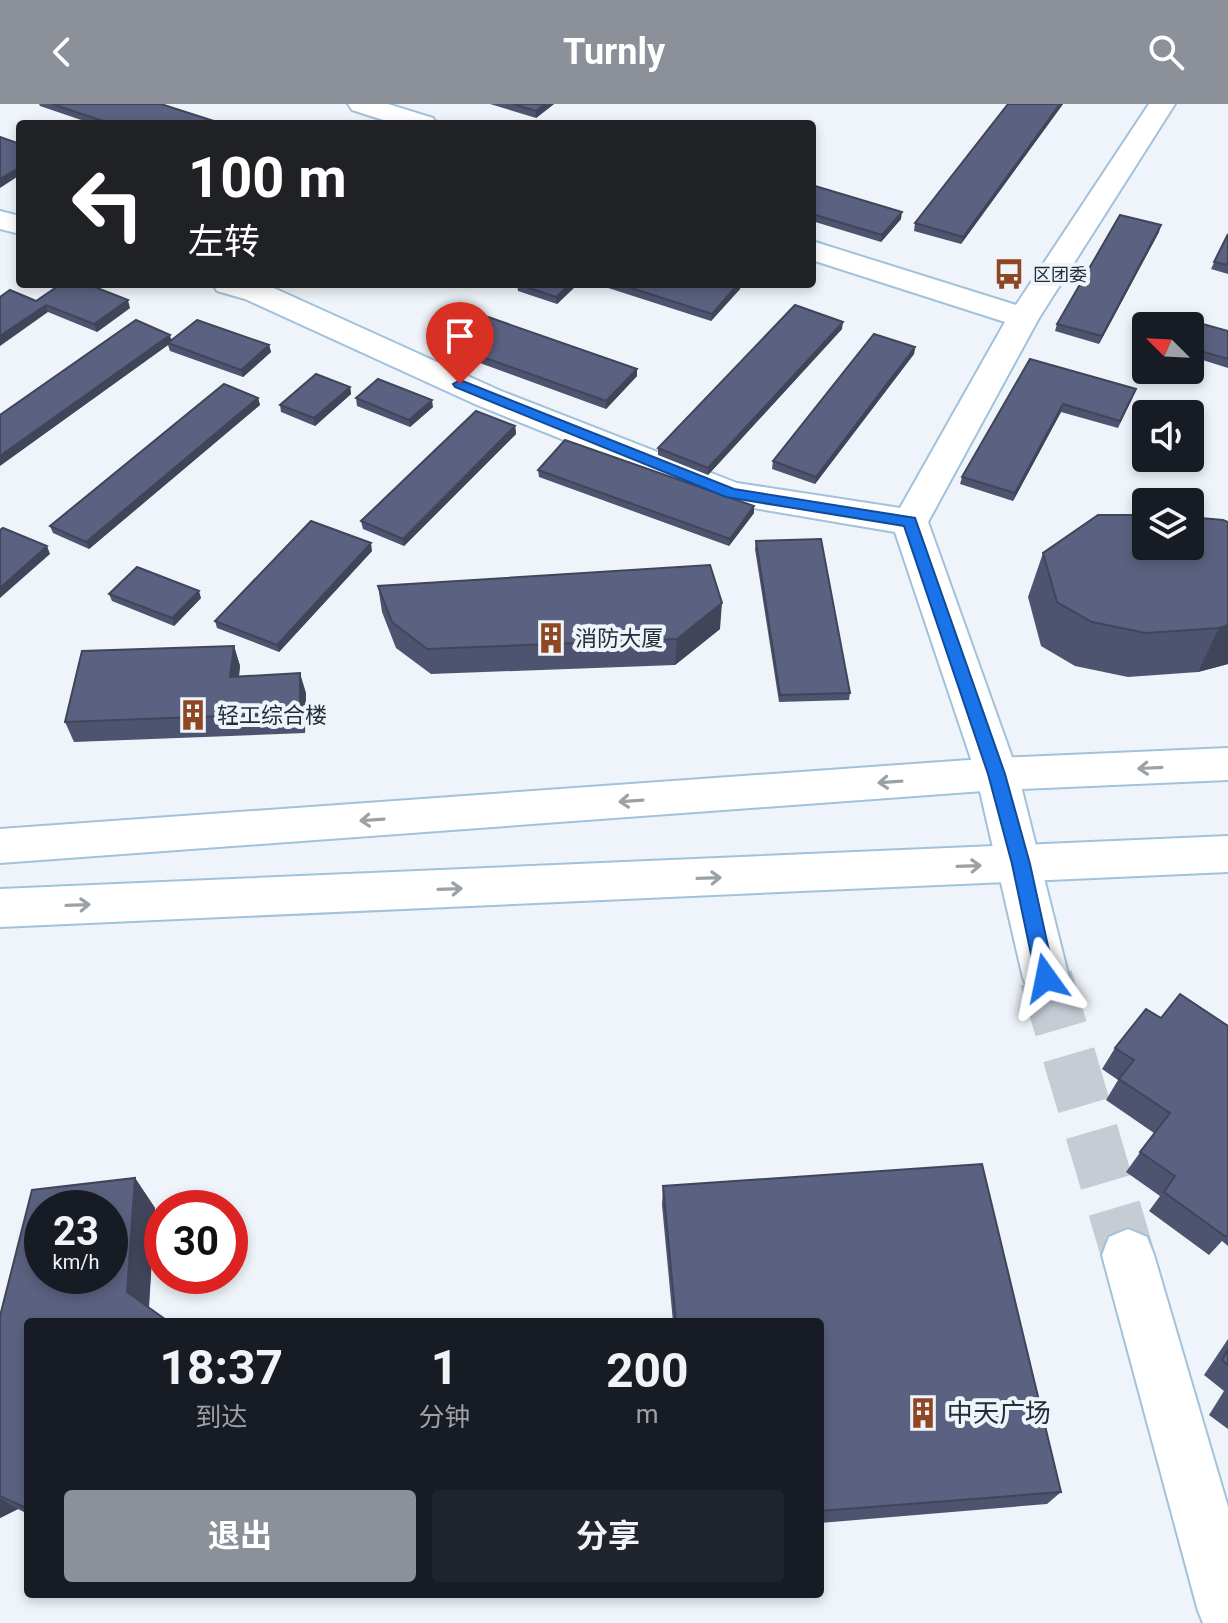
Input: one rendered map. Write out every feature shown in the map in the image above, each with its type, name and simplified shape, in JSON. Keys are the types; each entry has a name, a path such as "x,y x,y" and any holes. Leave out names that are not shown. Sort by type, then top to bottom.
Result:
{"street":[{"path":"361,104 411,120"},
{"path":"1046,978 997,774 910,522 1023,318 1162,104"},
{"path":"816,251 1023,318"},
{"path":"242,288 489,398 731,494 910,522"},
{"path":"0,846 997,774 1228,764"},
{"path":"0,908 1228,854"},
{"path":"1128,1255 1228,1611"}],"building":[{"path":"52,104 161,104 211,120 100,120"},
{"path":"513,104 545,104 536,111"},
{"path":"1008,104 1060,104 963,237 915,223"},
{"path":"0,137 16,143 16,169 0,179"},
{"path":"816,186 902,212 882,235 816,215"},
{"path":"1120,215 1161,225 1102,336 1057,324"},
{"path":"1228,234 1228,265 1214,262"},
{"path":"55,288 97,288 128,300 94,324 46,305 0,336 0,297 10,290 36,301"},
{"path":"530,288 566,288 556,297"},
{"path":"631,288 735,288 712,314"},
{"path":"795,305 843,322 708,468 658,448"},
{"path":"468,310 637,369 606,401 435,340"},
{"path":"136,320 170,335 0,456 0,415"},
{"path":"197,320 269,345 241,370 168,343"},
{"path":"1204,324 1228,331 1228,359 1204,352"},
{"path":"874,334 915,347 816,477 773,461"},
{"path":"1030,359 1136,389 1120,421 1063,404 1015,493 962,477"},
{"path":"316,374 350,387 314,418 280,405"},
{"path":"378,379 432,400 409,420 356,398"},
{"path":"224,384 258,398 86,542 50,526"},
{"path":"476,411 515,426 403,539 361,521"},
{"path":"565,440 754,506 730,539 538,470"},
{"path":"1098,515 1132,515 1132,560 1204,560 1204,518 1223,520 1228,522 1228,625 1146,633 1092,622 1057,602 1043,553"},
{"path":"311,521 371,543 277,645 215,621"},
{"path":"3,528 47,546 0,588 0,530"},
{"path":"821,539 850,693 780,695 756,541"},
{"path":"710,565 722,603 677,639 427,649 392,622 378,586"},
{"path":"137,567 199,591 172,618 109,594"},
{"name":"轻工综合楼","path":"234,646 230,677 300,673 300,713 65,722 82,651"},
{"path":"1180,994 1228,1026 1226,1237 1164,1192 1175,1176 1140,1152 1170,1113 1119,1079 1134,1060 1115,1048 1146,1009 1161,1018"},
{"name":"中天广场","path":"982,1164 1061,1492 824,1511 824,1318 676,1318 663,1186"},
{"path":"135,1178 128,1278 128,1190 32,1190"},
{"path":"24,1222 24,1294 128,1293 163,1318 24,1318 24,1507 0,1496 0,1316"},
{"path":"1228,1350 1228,1365 1222,1360"}],"tunnel":[{"path":"1046,978 1128,1255"}],"place":[{"name":"区团委","path":"1009,274"},
{"name":"消防大厦","path":"551,638"},
{"name":"轻工综合楼","path":"193,715"},
{"name":"中天广场","path":"923,1413"}],"route":[{"path":"460,384 731,494 910,522 997,774 1046,978"}]}
